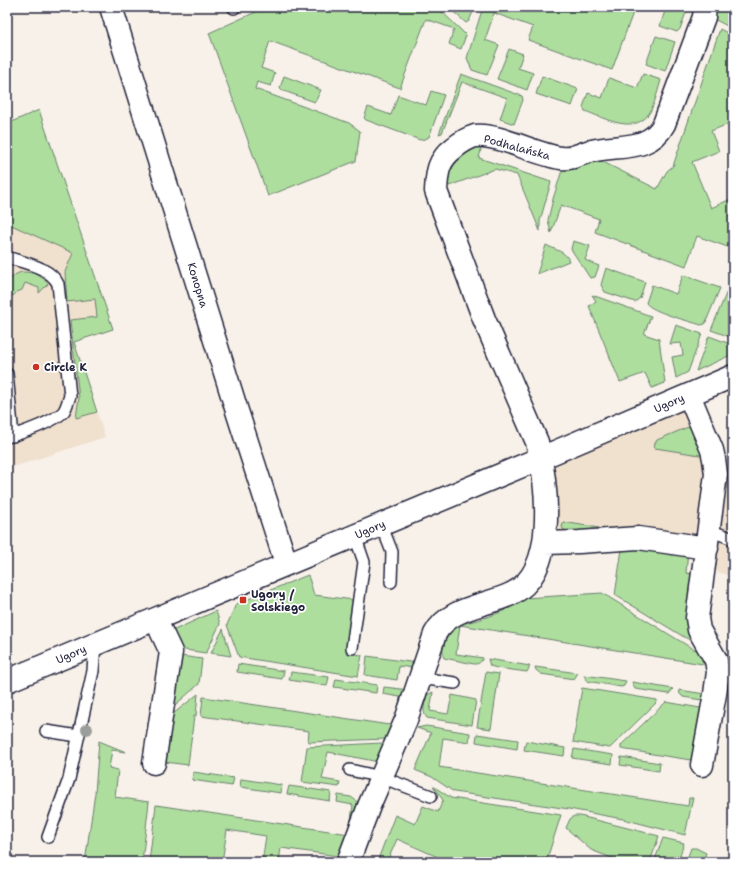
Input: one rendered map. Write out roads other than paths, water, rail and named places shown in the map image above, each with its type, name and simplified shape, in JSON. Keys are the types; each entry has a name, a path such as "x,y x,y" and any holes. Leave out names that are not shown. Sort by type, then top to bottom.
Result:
{"street":[{"name":"Konopna","path":"111,7 286,563"},
{"name":"Podhalańska","path":"348,862 381,777 398,740 439,626 456,613 512,594 521,587 530,578 535,570 544,543 546,511 541,458 537,442 484,319 436,191 439,166 448,152 461,142 475,136 495,138 536,152 565,158 572,158 591,151 634,146 652,139 660,133 664,124 704,17 705,7"},
{"name":"Ugory","path":"7,680 155,620 286,563 355,536 733,376"},
{"path":"688,395 714,459 715,488 697,624 716,660 718,672 702,765"},
{"path":"544,543 638,538 708,539"},
{"path":"154,763 172,652 161,631"}],"lane":[{"path":"7,257 43,270 52,275 58,284 70,396 68,405 58,416 10,436 7,374"},
{"path":"381,524 392,552 391,582"},
{"path":"352,648 364,562 355,536"},
{"path":"708,539 733,539"},
{"path":"48,836 69,778 93,671 95,644"},
{"path":"421,678 455,684"},
{"path":"46,731 78,736"},
{"path":"350,770 381,777 431,796"}],"place":[{"name":"Circle K","path":"36,367"},
{"name":"Ugory / Solskiego","path":"243,600"}]}
